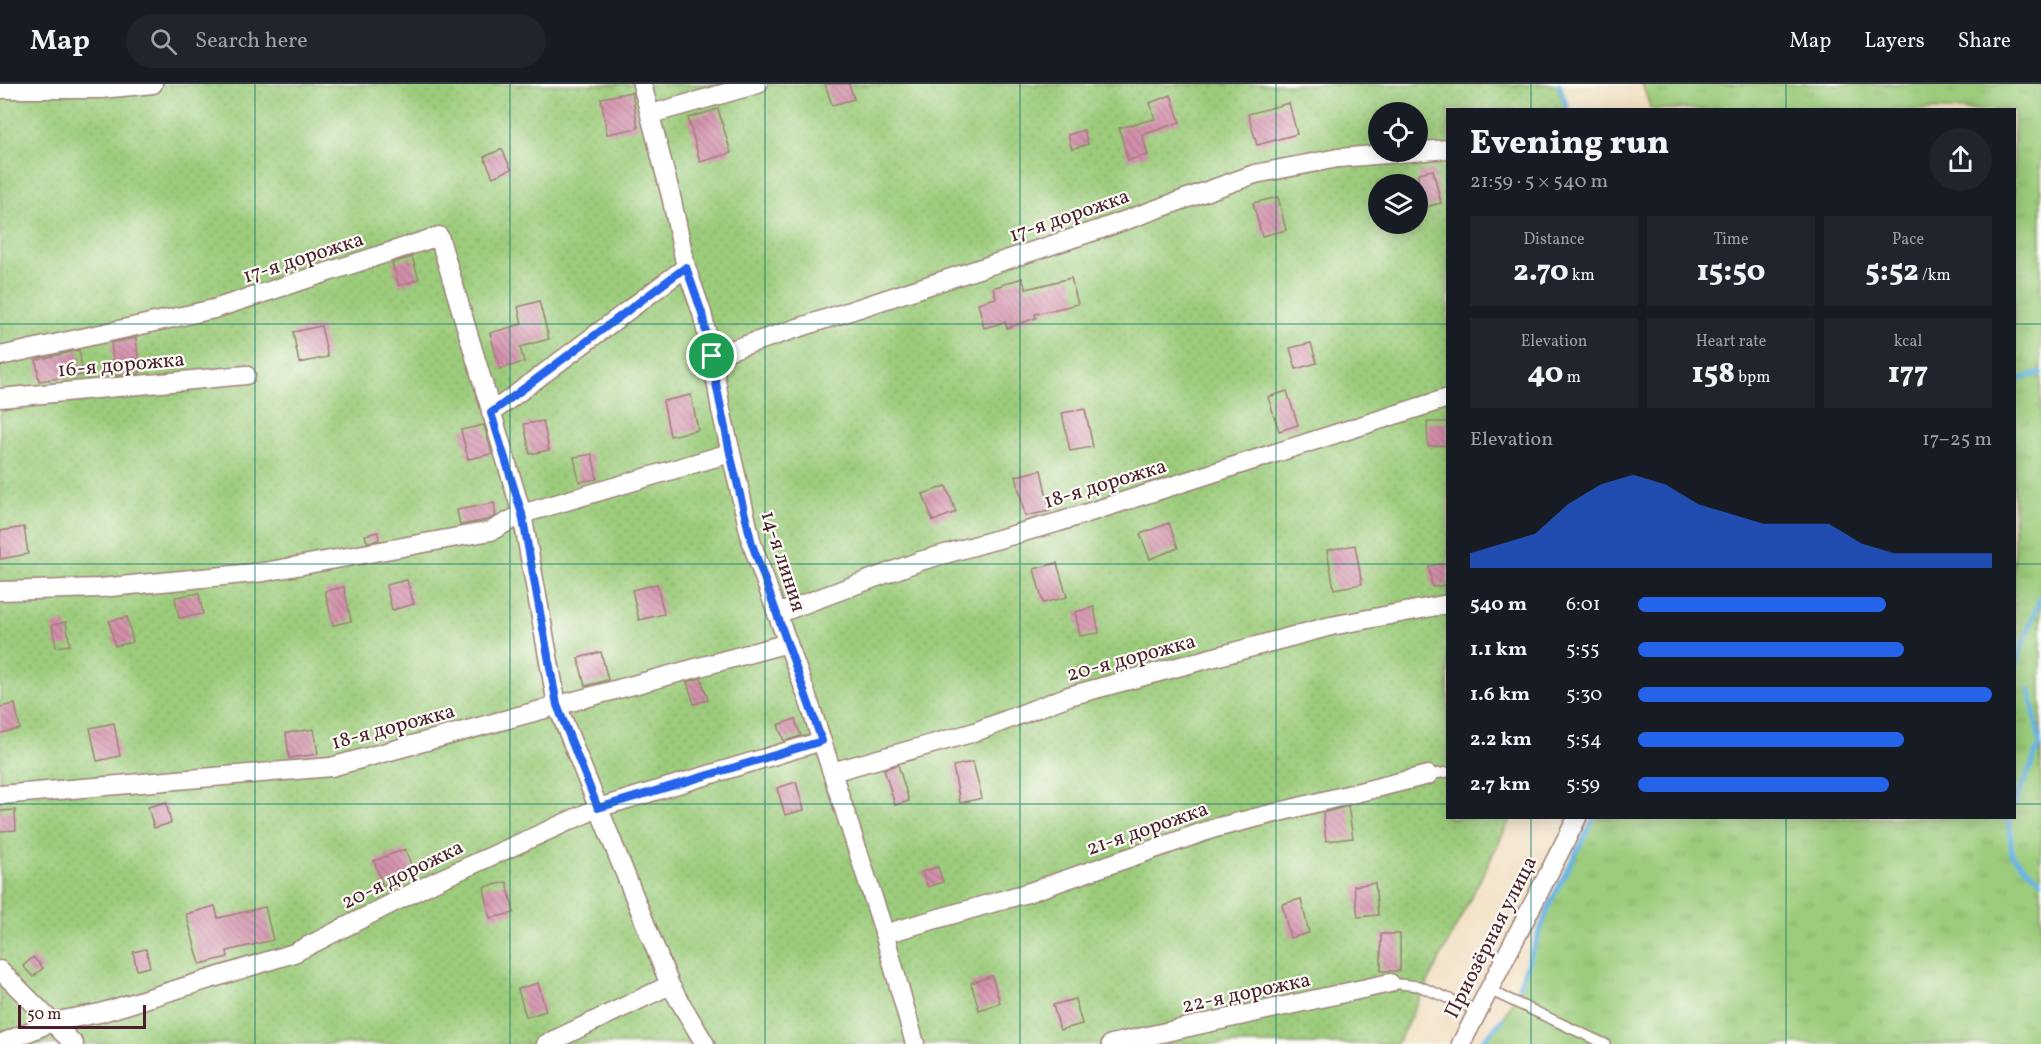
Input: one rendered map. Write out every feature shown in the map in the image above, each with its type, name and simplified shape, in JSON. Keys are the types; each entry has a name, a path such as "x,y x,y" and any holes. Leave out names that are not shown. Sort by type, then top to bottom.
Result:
{"street":[{"path":"0,89 101,89 153,84"},
{"name":"14-я линия","path":"642,84 671,195 686,267 702,313 730,453 752,544 822,741 884,934 915,1044"},
{"path":"651,114 758,84"},
{"name":"17-я дорожка","path":"712,356 1101,229 1256,174 1338,158 1446,149"},
{"name":"17-я дорожка","path":"0,356 214,309 439,236 522,514 557,705 670,985 705,1044"},
{"path":"491,413 686,267"},
{"name":"16-я дорожка","path":"0,398 246,375"},
{"name":"18-я дорожка","path":"777,614 920,561 1059,522 1446,399"},
{"path":"0,591 100,588 264,572 491,531 522,514 730,453"},
{"name":"20-я дорожка","path":"832,772 975,732 1080,693 1330,626 1446,604"},
{"name":"18-я дорожка","path":"0,795 331,767 788,643"},
{"name":"20-я дорожка","path":"0,1044 52,1022 100,1013 294,952 435,881 598,808 822,741"},
{"name":"21-я дорожка","path":"884,934 1027,892 1215,828 1428,775"},
{"name":"Приозёрная улица","path":"1461,1044 1575,819"},
{"path":"0,970 74,1044"},
{"name":"22-я дорожка","path":"1111,1044 1390,982"},
{"path":"546,1044 670,985"}],"lane":[{"path":"1428,775 1446,772"},
{"path":"1390,982 1419,986 1478,1011"},
{"path":"1489,990 1605,1044"}],"green space":[{"path":"0,84 1557,84 1565,108 1446,108 1446,819 1510,819 1397,1044 0,1044"},
{"path":"1642,84 2041,84 2041,1044 1480,1044 1503,1019 1520,986 1551,901 1593,819 2016,819 2016,108 1651,108"}],"building":[{"path":"825,84 849,84 854,99 832,105"},
{"path":"632,92 638,128 607,134 601,98"},
{"path":"1171,95 1180,122 1142,135 1148,155 1128,160 1119,128 1155,119 1150,103"},
{"path":"1289,103 1297,134 1257,145 1248,114"},
{"path":"718,109 731,153 700,162 688,118"},
{"path":"1084,130 1088,144 1072,149 1068,135"},
{"path":"502,149 511,169 493,177 484,157"},
{"path":"1433,170 1441,203 1428,206 1428,174 1418,173"},
{"path":"1278,197 1286,230 1262,236 1253,203"},
{"path":"412,257 419,279 399,286 392,263"},
{"path":"1022,278 1026,289 1071,278 1078,304 1035,314 1036,318 1007,328 1005,322 984,328 978,303 996,298 993,288"},
{"path":"539,301 549,339 520,347 524,362 500,369 490,333 522,324 518,307"},
{"path":"321,326 328,357 299,363 293,332"},
{"path":"136,338 140,374 115,376 111,343"},
{"path":"1311,343 1317,363 1296,369 1290,348"},
{"path":"79,350 83,375 39,381 36,360"},
{"path":"1287,391 1298,425 1279,431 1268,397"},
{"path":"691,395 698,430 670,436 663,401"},
{"path":"1085,409 1093,447 1070,451 1062,413"},
{"path":"543,421 549,450 530,454 524,424"},
{"path":"1427,422 1446,422 1446,445 1428,446"},
{"path":"484,425 492,454 468,459 461,430"},
{"path":"592,454 597,479 579,482 574,457"},
{"path":"1041,470 1050,511 1025,516 1016,476"},
{"path":"946,486 956,512 933,521 923,494"},
{"path":"494,503 496,516 460,525 457,510"},
{"path":"1169,523 1178,548 1150,559 1140,534"},
{"path":"24,527 28,554 0,559 0,531"},
{"path":"378,532 379,540 367,542 365,535"},
{"path":"1355,545 1362,584 1334,589 1327,550"},
{"path":"1057,563 1067,597 1043,603 1034,569"},
{"path":"1446,563 1446,585 1432,587 1429,566"},
{"path":"407,580 414,604 392,610 386,585"},
{"path":"657,584 664,614 639,620 632,590"},
{"path":"344,587 351,621 333,625 325,591"},
{"path":"199,593 203,614 179,618 175,597"},
{"path":"1094,607 1099,633 1080,636 1075,612"},
{"path":"127,617 133,642 115,646 109,621"},
{"path":"66,622 70,645 56,647 52,625"},
{"path":"601,652 608,680 585,686 578,658"},
{"path":"701,678 708,700 694,704 687,682"},
{"path":"15,704 20,729 0,733 0,707"},
{"path":"795,719 801,736 784,741 778,725"},
{"path":"114,723 120,756 97,761 90,728"},
{"path":"314,729 318,754 289,758 286,733"},
{"path":"973,762 982,798 960,803 953,766"},
{"path":"898,765 909,801 895,805 884,769"},
{"path":"796,782 804,810 785,815 777,788"},
{"path":"166,802 171,823 154,828 148,807"},
{"path":"1348,806 1353,838 1326,841 1323,813"},
{"path":"15,810 16,830 0,831 0,811"},
{"path":"405,849 415,875 383,886 374,861"},
{"path":"938,867 943,882 928,887 922,872"},
{"path":"507,882 514,913 490,918 484,887"},
{"path":"1375,883 1378,915 1358,917 1354,886"},
{"path":"1301,899 1309,933 1290,938 1282,904"},
{"path":"215,906 218,918 265,907 273,940 227,951 228,957 200,964 186,914"},
{"path":"1381,934 1400,934 1400,971 1381,971"},
{"path":"146,949 150,967 137,970 133,952"},
{"path":"33,957 43,968 33,977 23,966"},
{"path":"992,976 1000,1003 979,1010 971,983"},
{"path":"538,983 546,1011 526,1017 518,989"},
{"path":"1075,999 1082,1024 1060,1030 1053,1005"}],"waterway":[{"path":"1559,84 1567,108"},
{"path":"2016,379 2041,373"},
{"path":"2016,664 2041,595"},
{"path":"2016,800 2040,745 2030,689"},
{"path":"1519,986 1551,901 1593,819"},
{"path":"2009,819 2012,855 2041,881"},
{"path":"1480,1044 1503,1019"}],"route":[{"path":"686,267 702,313 712,356 730,453 752,544 822,741 598,808 557,705 522,514 491,413 686,267"}]}
